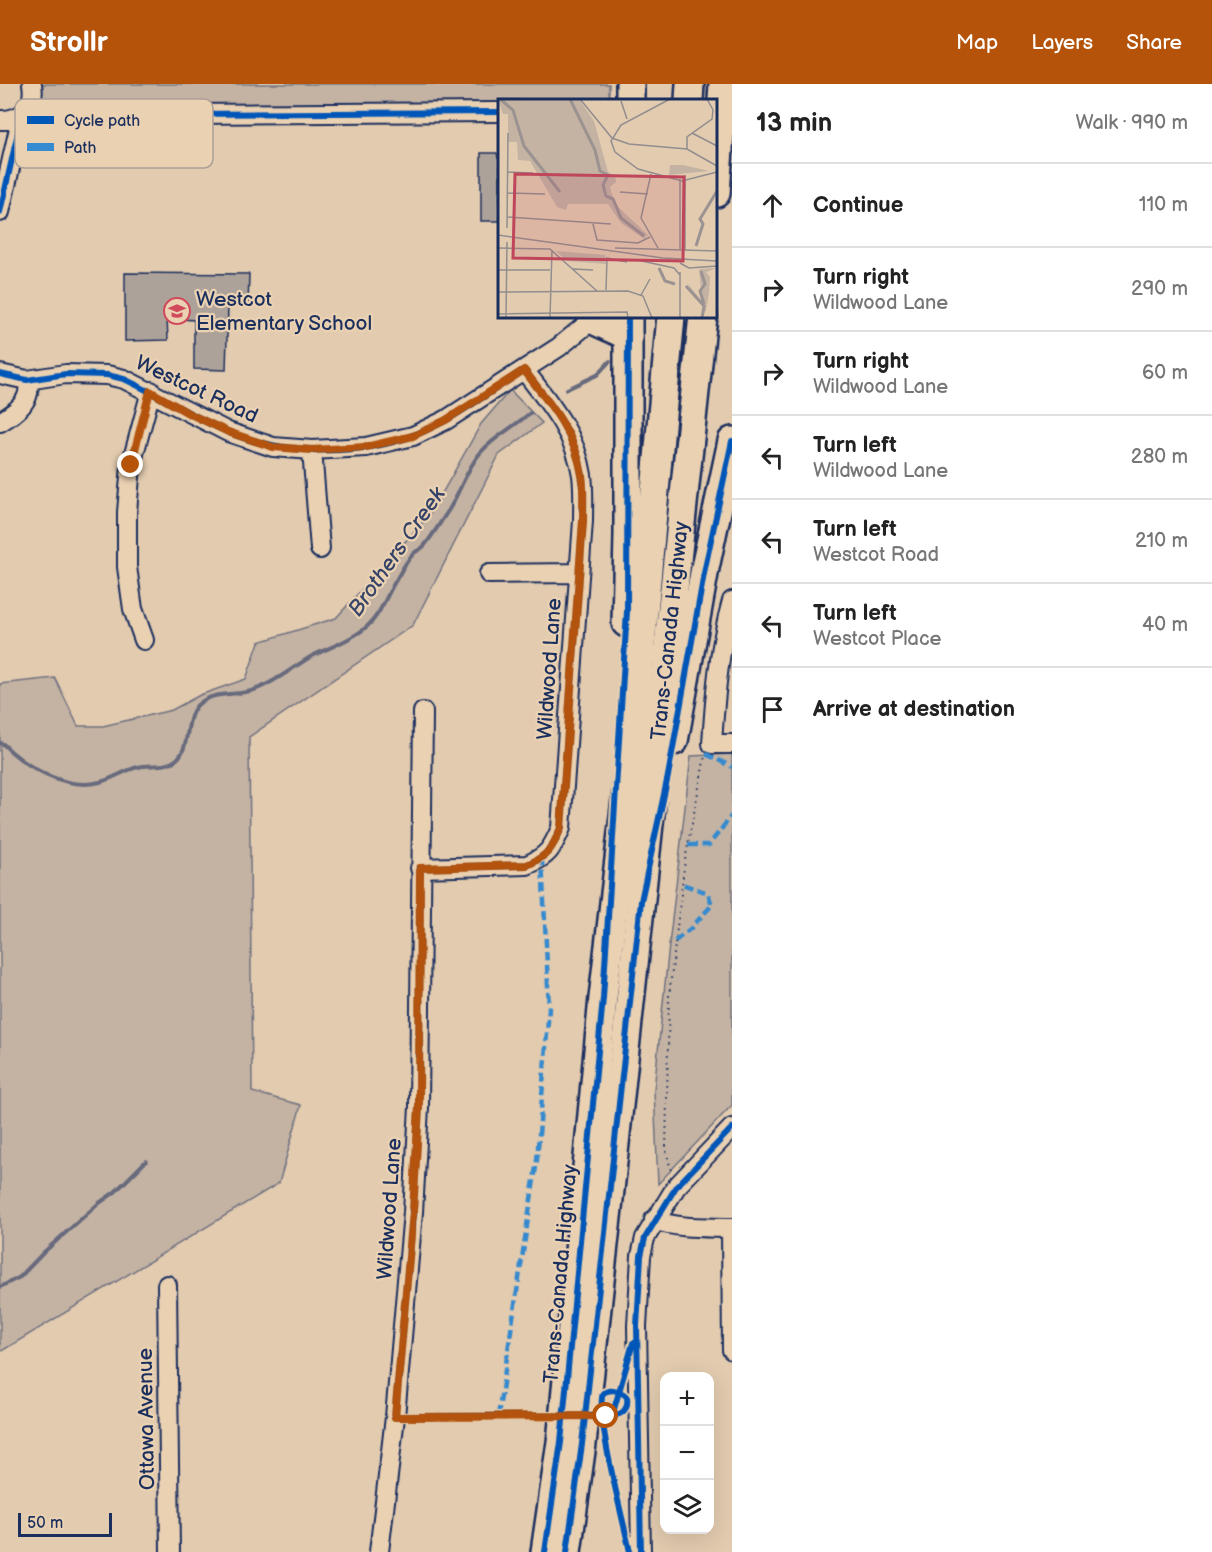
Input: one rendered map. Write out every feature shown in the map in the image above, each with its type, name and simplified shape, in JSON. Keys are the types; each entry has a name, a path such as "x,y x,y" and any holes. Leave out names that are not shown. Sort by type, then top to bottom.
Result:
{"highway":[{"path":"689,99 690,84"},
{"path":"717,177 723,84"},
{"path":"595,318 628,326 627,610 603,998"},
{"name":"Trans-Canada Highway","path":"545,1552 561,1442 603,998 631,754 671,318"},
{"name":"Trans-Canada Highway","path":"567,1552 583,1433 703,318"},
{"path":"641,901 668,777 705,568 732,441"}],"street":[{"path":"213,114 498,112"},
{"path":"0,120 15,118"},
{"path":"0,212 15,146"},
{"name":"Westcot Road","path":"0,374 27,380 66,374 106,375 124,379 150,391 228,432 273,447 312,450 366,447 413,436 446,420 559,347 595,318"},
{"name":"Wildwood Lane","path":"420,868 527,865 542,859 553,847 561,828 583,521 582,474 573,444 557,414 524,370"},
{"path":"0,422 9,417 27,399 30,392 27,380"},
{"path":"144,640 131,598 127,567 127,512 131,465 150,391"},
{"path":"312,450 320,549"},
{"path":"489,574 578,573"},
{"path":"732,601 721,658 712,744 732,744"},
{"name":"Wildwood Lane","path":"379,1552 395,1417 413,1212 419,1107 423,712"},
{"path":"641,1552 637,1326 641,1257 645,1238 676,1187 732,1128"},
{"path":"654,1220 667,1225 731,1228 732,1350"},
{"name":"Ottawa Avenue","path":"167,1285 170,1552"}],"path":[{"path":"676,1187 666,1150 669,996 686,853 704,759 712,744"}],"shaded area":[{"path":"37,84 609,84 609,99 498,99 498,105 213,108 213,99 35,99"},
{"path":"510,390 542,423 499,455 413,625 249,737 252,1092 301,1105 279,1183 0,1352 0,684 55,678 78,726 103,726 172,710 200,695 246,679 259,642 336,618 431,513 481,424"},
{"path":"732,754 732,1105 658,1184 654,1090 691,756"}],"building":[{"path":"481,153 497,153 498,221 481,221"},
{"path":"125,273 249,274 248,306 228,306 226,370 194,369 194,320 167,318 168,340 125,341"}],"waterway":[{"name":"Brothers Creek","path":"567,389 597,375 610,361"},
{"name":"Brothers Creek","path":"0,743 35,769 60,780 74,783 100,782 138,767 173,762 182,753 189,722 195,707 201,702 213,696 248,692 262,687 312,656 352,637 370,624 407,562 434,533 481,452 530,413"},
{"path":"0,1287 20,1277 44,1252 98,1204 115,1192 146,1161"}],"marked path":[{"path":"706,754 732,767"},
{"path":"688,845 709,845 732,815"},
{"path":"498,1416 537,1160 549,1008 542,859"},
{"path":"675,941 690,929 712,905 708,893 682,884"}],"cycle path":[{"path":"213,114 498,112"},
{"path":"0,212 15,146"},
{"path":"545,1552 561,1442 603,998 627,611 628,318"},
{"path":"0,374 27,380 66,374 107,375 124,379 213,425 248,439 295,449 344,450 392,442 429,429 457,414 524,370 567,432 579,460 582,475 583,521 561,828 548,851 527,865 420,868 419,1107 413,1212 395,1417 498,1416 606,1416 611,1416 625,1410 627,1397 622,1393 613,1390 606,1391 603,1393 602,1405 603,1423 606,1445 630,1552"},
{"path":"567,1552 582,1444 641,901 668,776 705,568 732,441"},
{"path":"641,1552 637,1326 641,1256 645,1238 676,1187 732,1128"},
{"path":"610,1423 633,1343"}],"place":[{"name":"Westcot Elementary School","path":"177,311"}],"route":[{"path":"131,465 150,391 228,432 273,447 312,450 366,447 413,436 446,420 524,370 557,414 573,444 582,474 583,521 561,828 553,847 542,859 527,865 420,868 419,1107 413,1212 395,1417 606,1416"}]}
